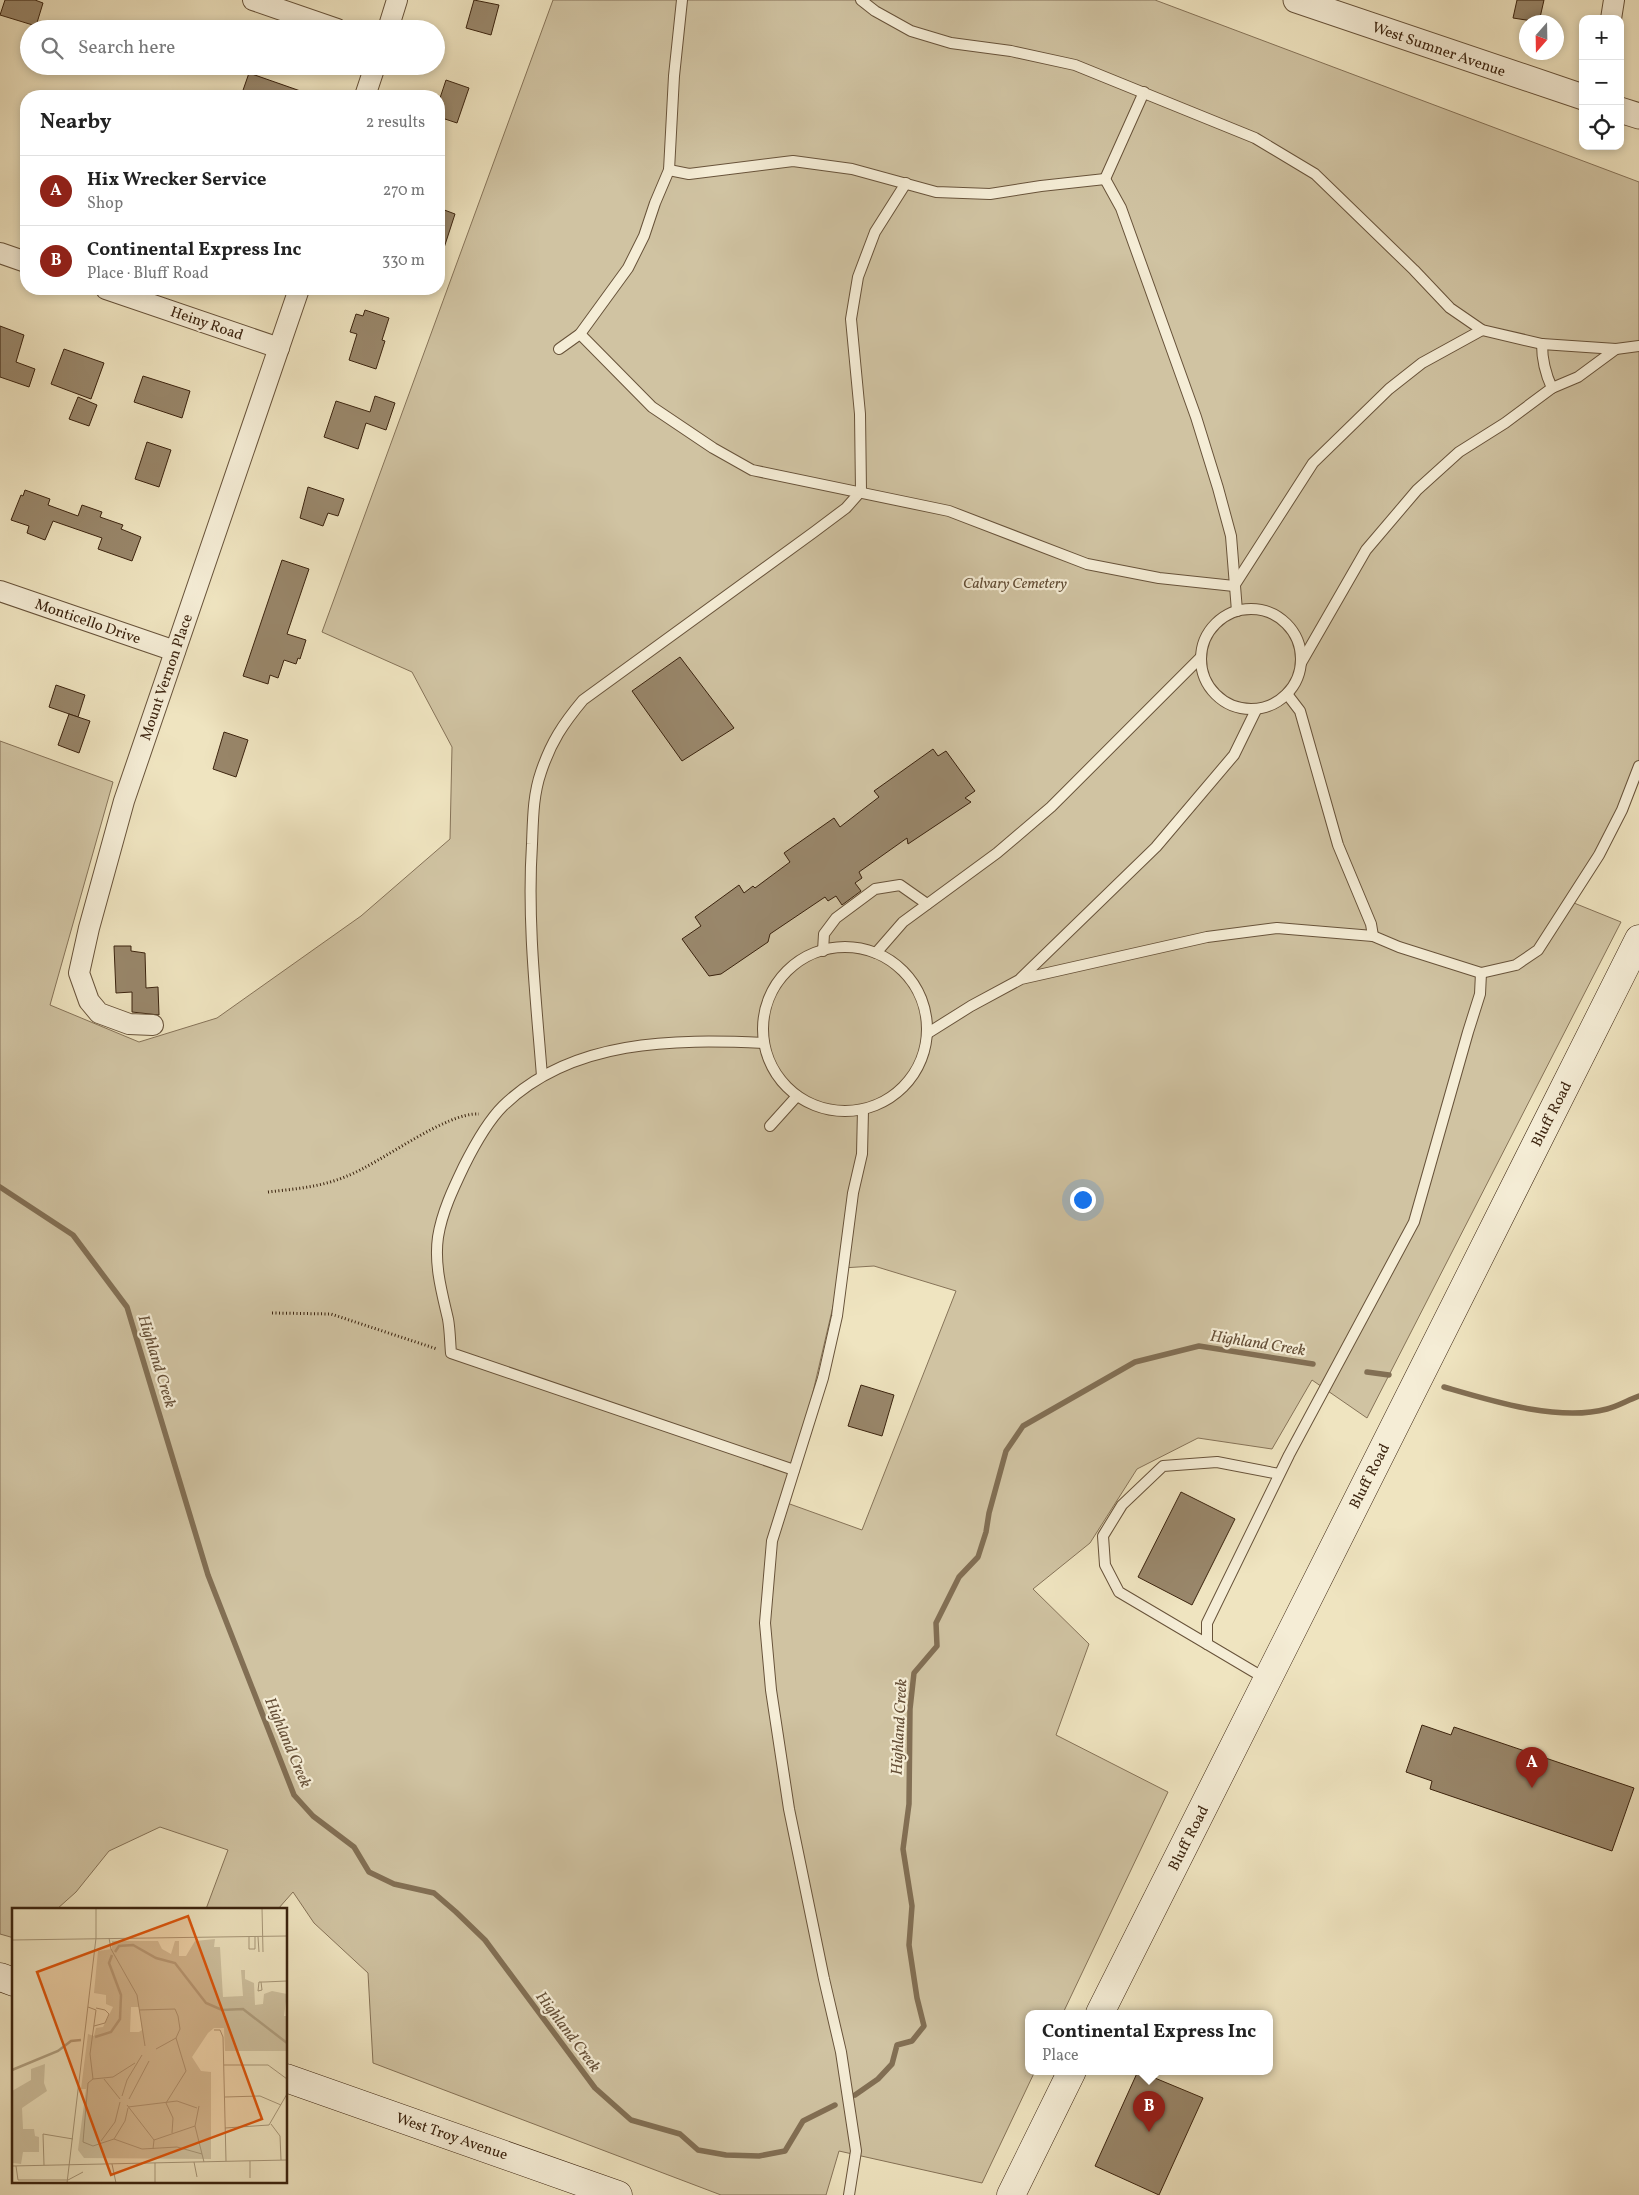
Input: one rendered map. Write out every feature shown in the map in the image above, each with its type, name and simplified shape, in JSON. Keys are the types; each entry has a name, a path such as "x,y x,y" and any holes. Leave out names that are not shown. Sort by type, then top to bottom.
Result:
{"main road":[{"name":"Bluff Road","path":"1102,2010 1639,939"},
{"path":"0,1977 12,1981"},
{"path":"1011,2195 1070,2075"},
{"name":"West Troy Avenue","path":"288,2079 618,2195"}],"street":[{"path":"253,0 311,20"},
{"path":"391,20 398,0"},
{"name":"West Sumner Avenue","path":"1296,0 1579,96"},
{"path":"1612,15 1614,0"},
{"path":"367,90 372,75"},
{"path":"1624,111 1639,116"},
{"path":"0,253 20,260"},
{"name":"Heiny Road","path":"124,295 279,348"},
{"name":"Mount Vernon Place","path":"153,1025 129,1024 99,1013 89,1001 79,973 89,928 124,801 297,295"},
{"name":"Monticello Drive","path":"0,590 175,651"}],"lane":[{"path":"560,349 580,334 628,268 644,236 669,170 674,76 682,0"},
{"path":"861,0 874,11 911,31 951,43 1011,51 1075,65 1255,138 1315,174 1414,270 1450,308 1482,330 1542,344 1616,349 1639,346"},
{"path":"1106,180 1144,92"},
{"path":"669,170 689,174 792,161 852,168 936,192 990,194 1041,186 1106,180"},
{"path":"1106,180 1121,208 1196,417 1231,536 1237,611"},
{"path":"542,1076 531,947 530,871 534,805 541,772 560,728 590,695 846,508 861,491 860,414 851,320 858,278 875,232 906,183"},
{"path":"1234,586 1314,463 1389,389 1416,368 1482,330"},
{"path":"580,334 652,407 752,470 800,481 861,491 949,511 1086,564 1159,578 1234,586"},
{"path":"1542,344 1542,360 1545,374 1552,388"},
{"path":"1301,663 1299,645 1291,629 1279,617 1262,610 1245,609 1230,613 1216,622 1206,634 1201,649 1200,665 1204,680 1213,693 1226,703 1240,709 1256,710 1273,705 1287,694 1297,680 1301,663 1366,550 1416,490 1459,452 1505,423 1552,388 1578,377 1616,349"},
{"path":"876,953 903,922 997,853 1051,807 1201,657"},
{"path":"1287,694 1300,711 1338,845 1371,924 1373,936"},
{"path":"1021,979 1169,832 1234,755 1256,710"},
{"path":"928,1033 970,1006 1021,979 1207,937 1277,928 1373,936 1399,947 1481,973 1516,964 1538,950 1599,855 1622,810 1639,766"},
{"path":"823,950 824,934 836,918 875,889 900,885 927,904"},
{"path":"840,947 858,948 876,953 894,963 916,988 926,1013 928,1033 922,1060 909,1082 888,1100 863,1110 840,1112 818,1107 797,1096 778,1076 771,1064 764,1044 764,1020 770,996 783,976 801,960 823,950 840,947"},
{"path":"1207,1644 1207,1624 1279,1474 1414,1222 1462,1049 1480,994 1481,973"},
{"path":"764,1044 706,1041 640,1044 578,1060 542,1076 503,1107 474,1146 447,1202 438,1238 439,1283 448,1322 451,1353 794,1470"},
{"path":"770,1126 797,1096"},
{"path":"849,2195 856,2151 842,2052 824,1979 789,1809 771,1690 765,1623 772,1541 823,1378 837,1316 853,1193 862,1154 863,1110"},
{"path":"1267,1680 1119,1592 1105,1565 1103,1536 1122,1505 1163,1466 1218,1462 1279,1474"}],"path":[{"path":"268,1192 310,1187 347,1176 442,1124 468,1113 482,1114 491,1123"},
{"path":"272,1313 331,1314 451,1353"}],"green space":[{"name":"Calvary Cemetery","path":"553,0 1155,0 1639,182 1639,778 1574,903 1621,922 1367,1418 1312,1380 1272,1449 1198,1438 1137,1469 1090,1543 1033,1589 1089,1644 1056,1735 1168,1792 1064,2010 1025,2010 1025,2075 1033,2075 982,2183 839,2151 826,2195 721,2195 373,2063 368,1973 314,1923 293,1892 279,1908 206,1908 228,1850 160,1827 109,1851 76,1892 58,1908 12,1908 12,1937 0,1934 0,741 113,782 50,1005 139,1042 217,1018 361,916 450,839 452,747 412,672 322,632","holes":["874,1266 956,1291 862,1530 787,1503 842,1268"]}],"building":[{"path":"5,0 35,0 43,3 38,20 20,21 0,15"},
{"path":"474,0 499,5 491,35 466,28"},
{"path":"1517,0 1544,0 1541,15 1519,15 1519,19 1513,18"},
{"path":"248,75 255,75 298,90 243,90"},
{"path":"446,80 469,88 457,123 445,119 445,90 443,90"},
{"path":"445,210 455,214 445,245"},
{"path":"365,310 389,318 382,340 385,341 376,369 349,360 357,334 350,332 356,314 363,316"},
{"path":"0,326 24,335 16,362 35,369 29,387 0,377"},
{"path":"64,349 104,363 91,399 51,384"},
{"path":"143,376 190,391 182,418 134,402"},
{"path":"375,396 395,403 386,430 366,423 358,449 324,437 336,401 370,412"},
{"path":"78,397 97,405 89,426 69,419"},
{"path":"147,442 171,450 159,487 135,479"},
{"path":"308,487 344,499 338,516 328,513 323,526 300,518"},
{"path":"25,490 50,499 48,505 78,516 82,505 102,512 100,517 123,525 121,529 141,537 132,561 98,549 102,538 53,521 45,540 27,533 29,526 11,520 21,495 23,496"},
{"path":"282,560 309,569 287,634 306,640 300,659 298,658 296,664 284,660 278,678 270,675 268,684 243,676"},
{"path":"680,657 734,728 682,761 632,691"},
{"path":"56,685 85,695 78,717 49,707"},
{"path":"69,714 90,721 79,753 58,745"},
{"path":"224,732 248,740 236,777 213,769"},
{"path":"933,749 938,756 946,751 975,791 965,798 971,802 908,844 907,838 859,872 862,878 855,883 861,891 842,905 836,896 828,901 825,897 770,934 768,942 721,974 709,976 682,939 701,926 695,917 739,885 744,893 753,886 755,888 790,862 784,853 834,818 840,827 879,797 874,791"},
{"path":"114,946 131,946 131,951 145,953 146,988 158,987 159,1015 132,1012 132,992 116,993"},
{"path":"861,1385 894,1395 882,1436 848,1426"},
{"path":"1181,1492 1235,1519 1192,1605 1138,1577"},
{"path":"1422,1725 1451,1735 1454,1727 1634,1788 1612,1851 1430,1789 1432,1781 1406,1772"},
{"path":"1136,2075 1148,2075 1203,2098 1159,2195 1095,2166"}],"waterway":[{"name":"Highland Creek","path":"0,1187 73,1235 127,1307 208,1575 294,1795 313,1816 354,1847 369,1872 394,1884 434,1893 456,1912 485,1940 595,2088 631,2120 680,2134 698,2150 726,2155 759,2156 785,2151 803,2121 835,2105"},
{"name":"Highland Creek","path":"855,2095 878,2079 892,2064 897,2045 912,2041 924,2026 917,1998 909,1945 912,1906 903,1849 909,1804 910,1709 914,1673 937,1646 936,1623 959,1577 978,1557 1006,1451 1023,1426 1135,1362 1199,1346 1313,1364"},
{"name":"Highland Creek","path":"1367,1372 1389,1375"},
{"name":"Highland Creek","path":"1444,1387 1504,1404 1568,1413 1607,1409 1639,1396"}],"place":[{"name":"Hix Wrecker Service","path":"1532,1788"},
{"name":"Continental Express Inc","path":"1149,2132"}]}
